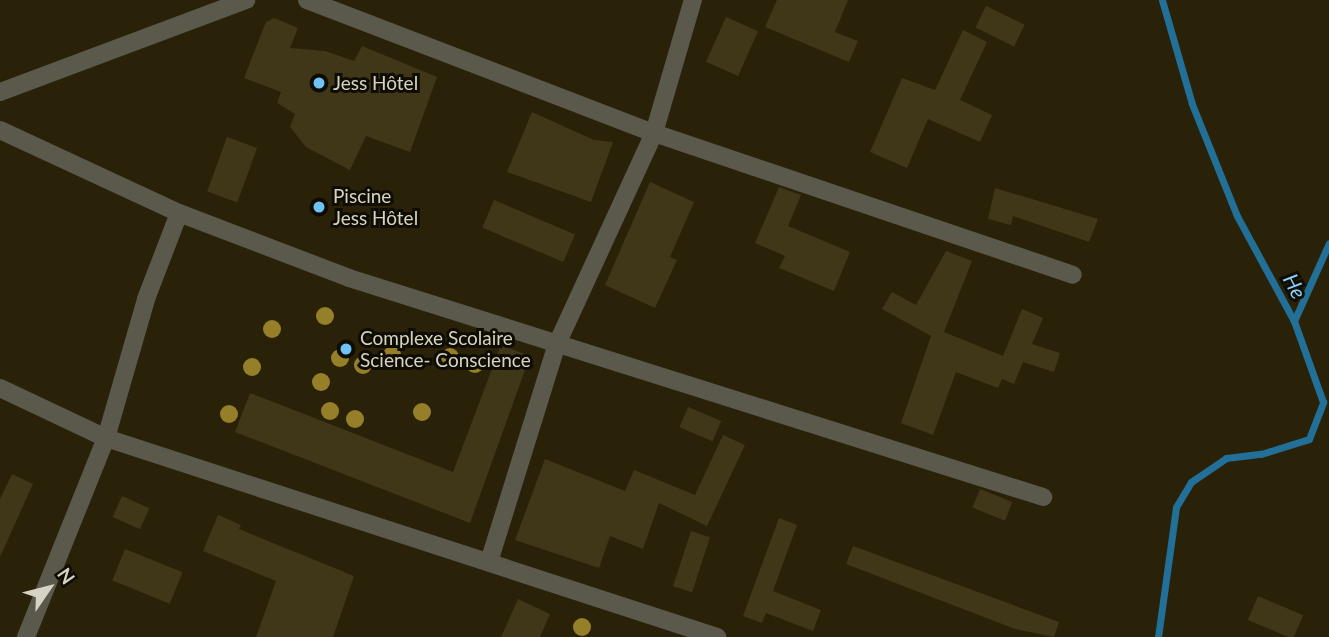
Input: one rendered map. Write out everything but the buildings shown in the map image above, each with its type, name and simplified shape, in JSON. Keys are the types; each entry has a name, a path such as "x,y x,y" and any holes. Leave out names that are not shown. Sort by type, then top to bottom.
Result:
{"street":[{"path":"0,92 244,0"},
{"path":"307,0 653,133 1073,275"},
{"path":"489,562 557,344 653,133 693,0"},
{"path":"0,130 178,213 349,278 1043,497"},
{"path":"26,637 106,438 146,299 178,213"},
{"path":"0,388 106,438 717,637"}],"waterway":[{"name":"He","path":"1158,637 1176,507 1191,482 1226,458 1261,454 1309,439 1323,402 1294,321 1237,216 1192,104 1162,0"},
{"path":"1294,321 1329,243"}],"place":[{"name":"Jess Hôtel","path":"319,83"},
{"name":"Piscine Jess Hôtel","path":"319,207"},
{"name":"Complexe Scolaire Science- Conscience","path":"346,349"}]}
